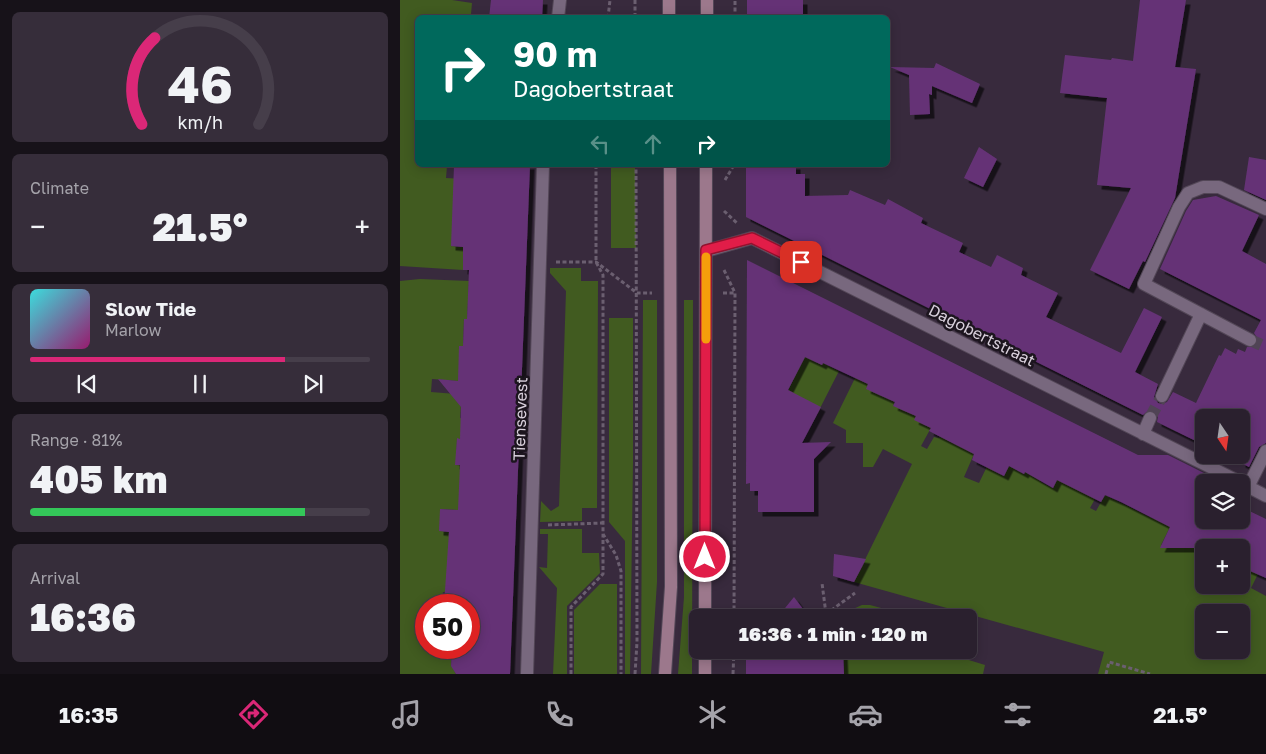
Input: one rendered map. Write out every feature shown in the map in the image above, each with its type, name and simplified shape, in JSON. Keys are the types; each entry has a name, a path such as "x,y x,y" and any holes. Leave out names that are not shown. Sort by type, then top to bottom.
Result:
{"main road":[{"path":"669,0 669,15"},
{"path":"707,0 707,15"},
{"path":"665,674 671,587 670,167"},
{"path":"705,609 706,167"},
{"path":"705,659 705,674"}],"street":[{"path":"558,15 560,0"},
{"name":"Tiensevest","path":"527,674 543,167"},
{"path":"1250,340 1144,284 1179,207 1188,193 1202,187 1219,187 1266,209"},
{"name":"Dagobertstraat","path":"706,250 752,238 1223,474"},
{"path":"1162,396 1201,314"},
{"path":"1143,434 1150,418"},
{"path":"1250,474 1266,451"},
{"name":"Dagobertstraat","path":"1250,488 1266,496"}],"path":[{"path":"608,15 610,0"},
{"path":"635,0 635,15"},
{"path":"735,0 735,15"},
{"path":"570,674 571,607 603,574 603,276 596,262 596,167"},
{"path":"635,674 637,642 636,167"},
{"path":"724,246 724,271 735,293 734,609"},
{"path":"540,262 596,262 637,293 670,293"},
{"path":"706,293 735,293"},
{"path":"533,525 603,523"},
{"path":"603,534 616,556 621,571 621,674"},
{"path":"822,583 825,609"},
{"path":"833,609 855,593"},
{"path":"734,659 734,674"},
{"path":"1106,674 1109,662 1150,674"}],"green space":[{"path":"400,0 452,0 472,3 471,14 480,15 415,15 415,167 447,167 446,178 501,181 451,246 463,247 463,270 400,266"},
{"path":"611,167 635,167 636,248 611,248"},
{"path":"550,268 581,268 581,281 598,281 597,508 582,508 582,521 540,522 541,501 551,511 559,506 566,291 550,273"},
{"path":"420,279 469,281 467,319 464,319 463,346 458,381 432,379 431,392 456,394 461,405 460,418 466,419 465,439 457,439 456,465 469,467 458,510 440,509 440,531 464,533 460,592 415,594 415,659 451,659 451,665 456,674 400,674 400,281"},
{"path":"643,300 657,300 657,582 651,674 641,674"},
{"path":"684,300 693,300 692,609 689,609 689,659 692,659 692,674 678,674 684,597"},
{"path":"765,317 823,363 839,371 813,422 785,397 795,376 764,360"},
{"path":"609,318 633,318 630,674 625,674 625,541 609,522"},
{"path":"858,372 898,394 893,406 903,405 932,426 921,446 927,449 934,437 939,438 948,420 974,454 964,477 979,483 995,450 994,471 1004,476 1009,466 1024,474 1036,451 1047,468 1041,482 1053,488 1062,470 1095,499 1090,508 1096,511 1105,495 1154,519 1176,515 1161,545 1168,548 1175,533 1195,545 1195,594 1250,594 1250,564 1266,558 1251,588 1266,596 1266,674 1098,674 1104,652 977,616 977,609 950,609 854,582 912,464 883,449 873,467 863,467 863,443 846,443 846,430 833,423"},
{"path":"540,529 582,529 582,553 599,553 600,573 567,606 567,674 553,674 557,588 539,567 547,568 548,534 540,534"},
{"path":"600,584 617,584 617,674 574,674 574,610"},
{"path":"862,605 870,605 885,609 853,609"},
{"path":"843,659 966,659 985,665 983,674 844,674"}],"building":[{"path":"491,0 543,0 542,15 489,15"},
{"path":"747,0 803,0 803,15 747,15"},
{"path":"1140,0 1186,0 1175,67 1196,69 1175,198 1145,262 1143,261 1129,289 1090,270 1131,188 1097,185 1107,98 1060,93 1065,55 1133,61"},
{"path":"936,63 980,84 972,103 932,86 932,95 929,94 930,114 910,115 909,75 890,67 934,68"},
{"path":"979,147 997,159 983,187 964,178"},
{"path":"1249,157 1266,160 1266,200 1244,190"},
{"path":"454,167 530,167 510,674 456,674 451,666 451,659 480,659 480,594 445,594 449,532 439,531 440,509 458,510 460,465 455,465 457,438 460,439 461,407 438,379 458,381 459,346 463,346 464,319 467,319 469,270 463,270 463,247 451,246"},
{"path":"746,167 796,167 796,174 805,174 805,196 848,195 850,190 885,205 888,199 923,218 921,223 963,243 959,252 991,267 997,255 1023,268 1021,275 1058,293 1046,317 1121,353 1144,308 1162,317 1135,372 1158,384 1154,397 1158,403 1162,404 1167,402 1173,392 1196,403 1219,355 1221,356 1225,348 1236,354 1238,349 1245,352 1247,347 1254,347 1257,344 1258,339 1254,333 1261,320 1160,269 1186,211 1193,200 1216,196 1259,215 1242,251 1266,264 1266,443 1259,447 1249,467 1243,464 1250,464 1250,409 1195,409 1195,441 1157,422 1158,417 1154,411 1149,410 1143,415 746,217"},
{"path":"747,260 1138,455 1168,455 1204,473 1195,474 1195,529 1250,529 1250,511 1266,519 1266,578 1250,571 1250,539 1195,539 1195,548 1160,548 1170,527 1105,495 1101,502 1057,480 1053,488 1025,472 1024,474 1009,466 1004,476 972,460 974,454 929,431 931,428 914,420 916,416 893,406 895,402 866,389 868,384 823,363 822,365 805,357 788,390 821,407 802,443 831,442 814,459 814,512 758,512 758,491 750,491 750,483 746,484"},
{"path":"834,554 866,559 854,582 833,576"},
{"path":"794,597 803,609 784,609"},
{"path":"746,659 843,659 844,674 746,674"}],"tunnel":[{"path":"1250,340 1266,347"},
{"path":"1150,418 1162,396"}],"slow traffic":[{"path":"706,257 706,339"}],"route":[{"path":"705,557 706,250 752,238 801,262"}]}
